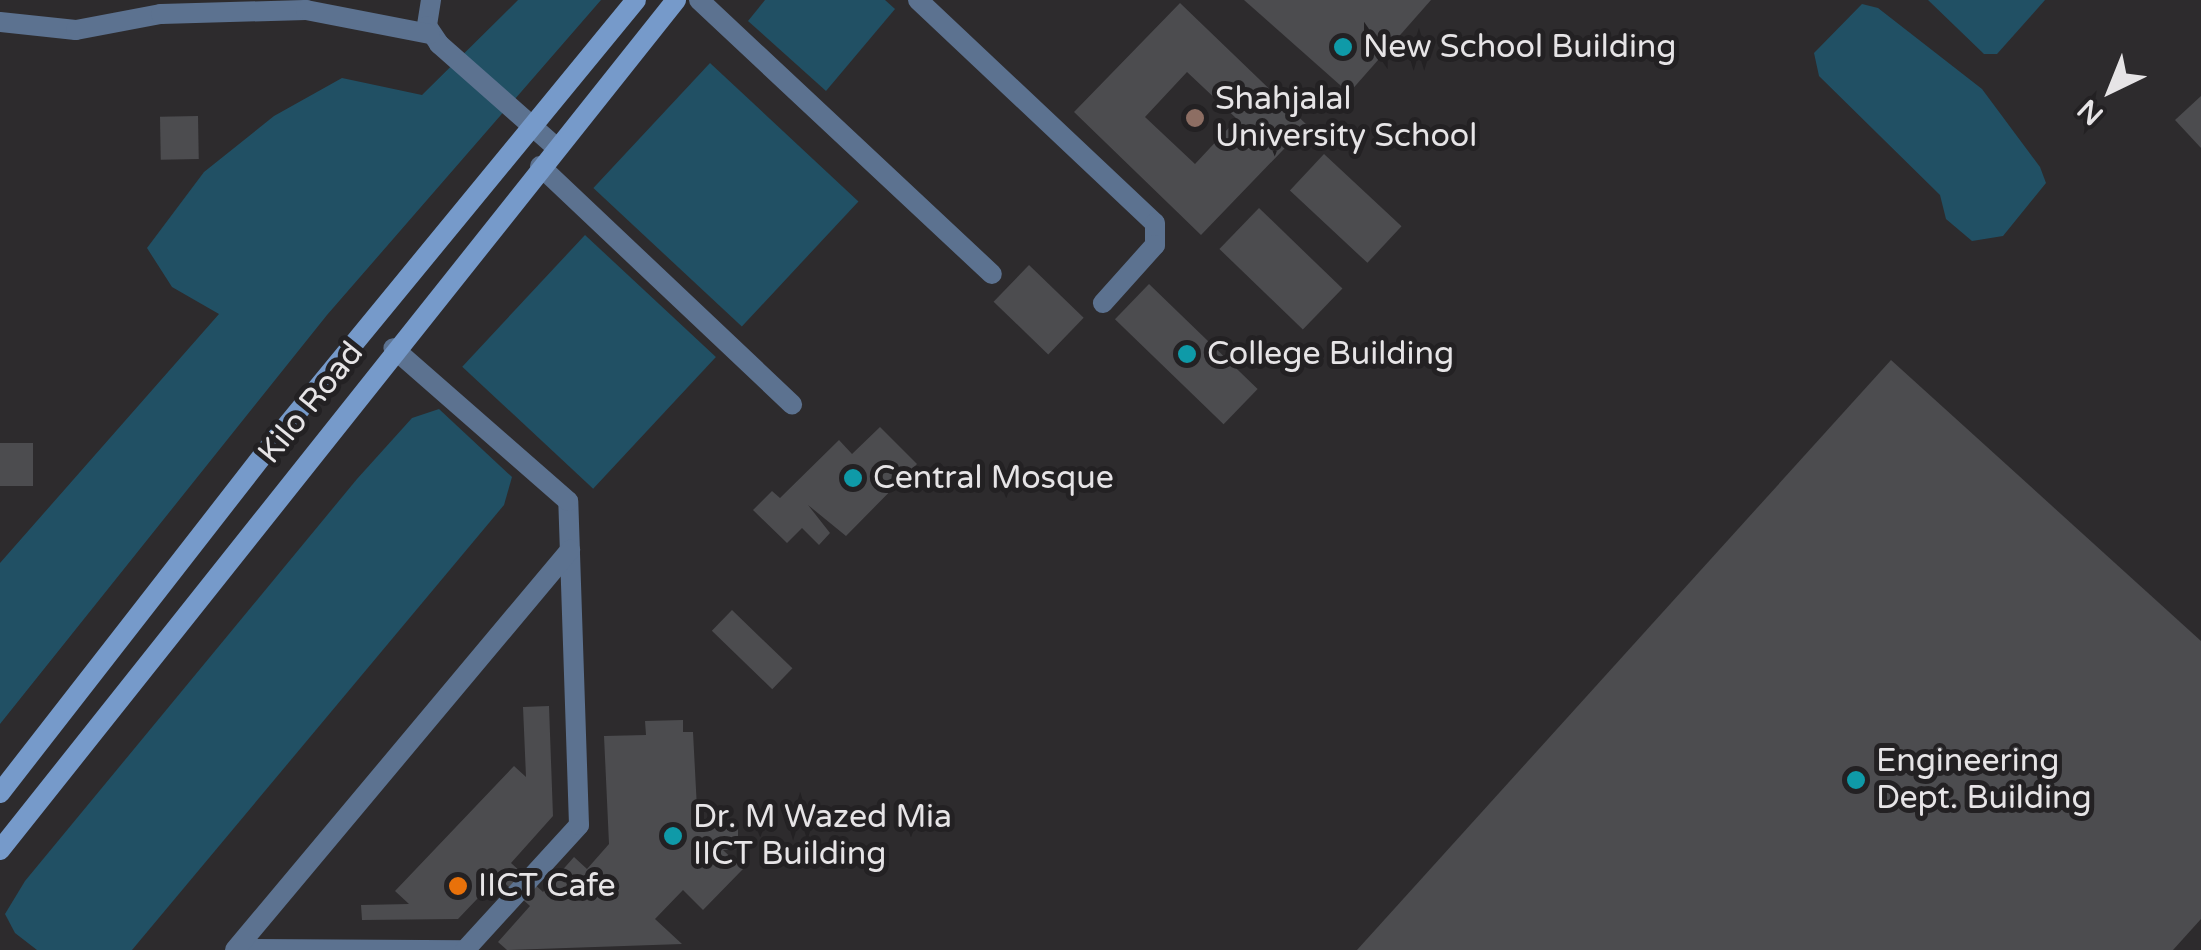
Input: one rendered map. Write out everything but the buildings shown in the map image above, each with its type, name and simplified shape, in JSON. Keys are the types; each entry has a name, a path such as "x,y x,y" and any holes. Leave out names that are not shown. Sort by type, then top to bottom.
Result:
{"street":[{"path":"430,34 431,0"},
{"name":"Kilo Road","path":"0,794 530,125 636,0"},
{"name":"Kilo Road","path":"0,850 394,348 676,0"},
{"path":"699,0 992,274"},
{"path":"918,0 1155,223 1155,245 1103,303"},
{"path":"0,22 76,30 161,14 306,10 430,34 556,147"},
{"path":"540,166 792,404"},
{"path":"236,949 464,950 579,825 568,501 394,348"},
{"path":"236,949 570,550"}],"water":[{"path":"518,0 601,0 327,315 0,724 0,563 219,314 172,287 147,248 204,172 274,116 342,78 422,95"},
{"path":"765,0 885,0 895,9 826,91 748,21"},
{"path":"1928,0 2045,0 1997,54 1984,54"},
{"path":"1862,4 1878,8 1982,89 2040,167 2046,183 2003,236 1972,241 1946,219 1940,195 1819,76 1814,53"},
{"path":"710,63 858,201 742,327 593,188"},
{"path":"585,235 716,357 593,489 462,367"},
{"path":"439,409 512,477 504,505 132,950 37,950 15,933 5,914 25,881 357,479 412,418"}],"place":[{"name":"New School Building","path":"1343,47"},
{"name":"Shahjalal University School","path":"1195,118"},
{"name":"College Building","path":"1187,354"},
{"name":"Central Mosque","path":"853,478"},
{"name":"Engineering Dept. Building","path":"1856,780"},
{"name":"Dr. M Wazed Mia IICT Building","path":"673,836"},
{"name":"IICT Cafe","path":"458,886"}]}
